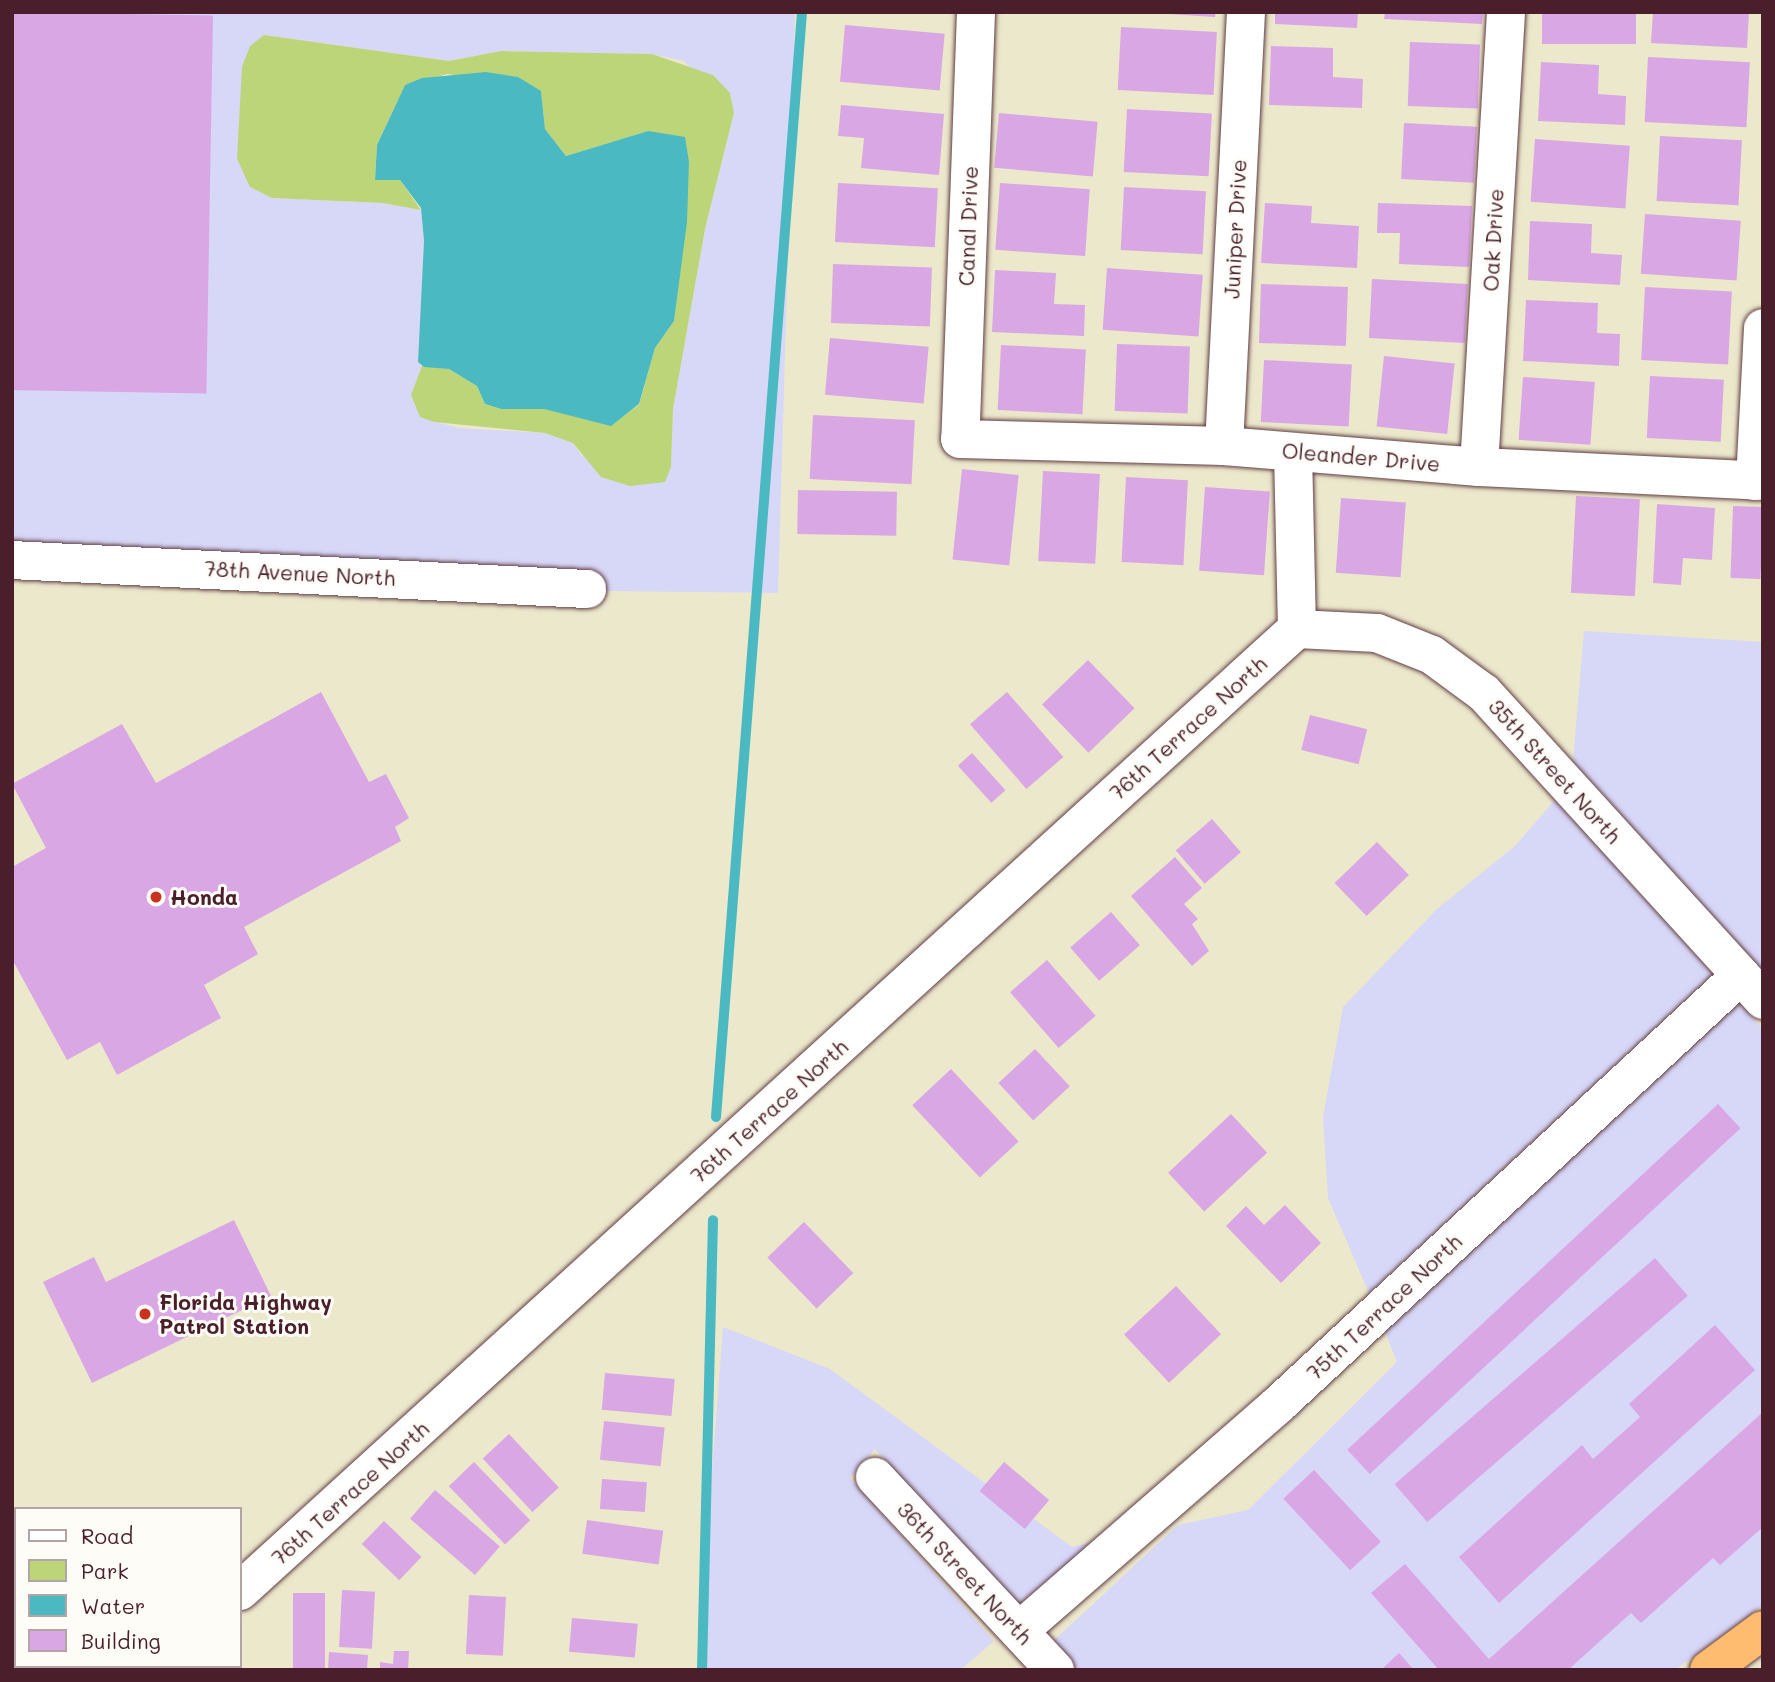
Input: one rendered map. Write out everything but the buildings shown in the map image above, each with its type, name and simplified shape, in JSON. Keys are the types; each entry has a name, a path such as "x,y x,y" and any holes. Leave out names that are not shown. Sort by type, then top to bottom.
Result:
{"highway":[{"path":"1709,1670 1763,1630"}],"street":[{"name":"Canal Drive","path":"960,439 976,12"},
{"name":"Juniper Drive","path":"1224,446 1246,12"},
{"name":"Oak Drive","path":"1479,467 1506,12"},
{"path":"1759,481 1763,328"},
{"name":"Oleander Drive","path":"960,439 1224,446 1479,467 1759,481"},
{"path":"1293,452 1297,629"},
{"name":"78th Avenue North","path":"12,560 587,589"},
{"name":"35th Street North","path":"1297,629 1377,634 1432,655 1484,693 1752,987"},
{"name":"76th Terrace North","path":"242,1589 1297,629"},
{"name":"75th Terrace North","path":"1020,1630 1752,987"},
{"name":"36th Street North","path":"875,1477 1055,1670"}],"shaded area":[{"path":"12,12 795,12 778,593 409,589 12,541","holes":["264,35 449,61 501,51 652,54 684,61 734,113 705,229 673,409 671,467 582,456 573,443 545,433 458,428 420,417 411,395 422,366 418,362 424,242 421,210 383,203 272,198 250,187"]},
{"path":"1584,631 1763,642 1763,971 1573,761"},
{"path":"1555,800 1713,974 1369,1293 1328,1198 1323,1117 1343,1007 1437,909 1515,846"},
{"path":"1739,1003 1763,1029 1763,1605 1675,1670 1074,1670 1050,1644 1178,1525 1248,1510 1397,1362 1385,1332"},
{"path":"723,1327 830,1369 1072,1547 1103,1540 1024,1615 875,1449 850,1478 994,1641 960,1670 697,1670"}],"green space":[{"path":"264,35 449,61 501,51 652,54 713,75 730,93 734,113 705,229 673,409 671,467 665,482 630,486 601,477 573,443 545,433 434,422 420,417 411,395 422,366 449,369 477,386 485,404 501,409 544,409 611,425 639,405 655,348 674,321 689,162 648,131 566,156 545,129 541,91 448,74 405,85 377,145 375,180 400,180 421,210 383,203 272,198 250,187 237,159 242,67 250,46"}],"water":[{"path":"486,72 518,77 541,91 545,129 566,156 648,131 685,137 689,162 687,222 674,321 655,348 639,404 611,426 544,409 501,409 485,404 477,386 449,369 424,367 418,362 424,241 421,208 400,180 375,180 377,145 405,85 422,78"}],"waterway":[{"path":"716,1117 802,12"},
{"path":"702,1670 713,1220"}],"place":[{"name":"Honda","path":"156,897"},
{"name":"Florida Highway Patrol Station","path":"145,1314"}]}
